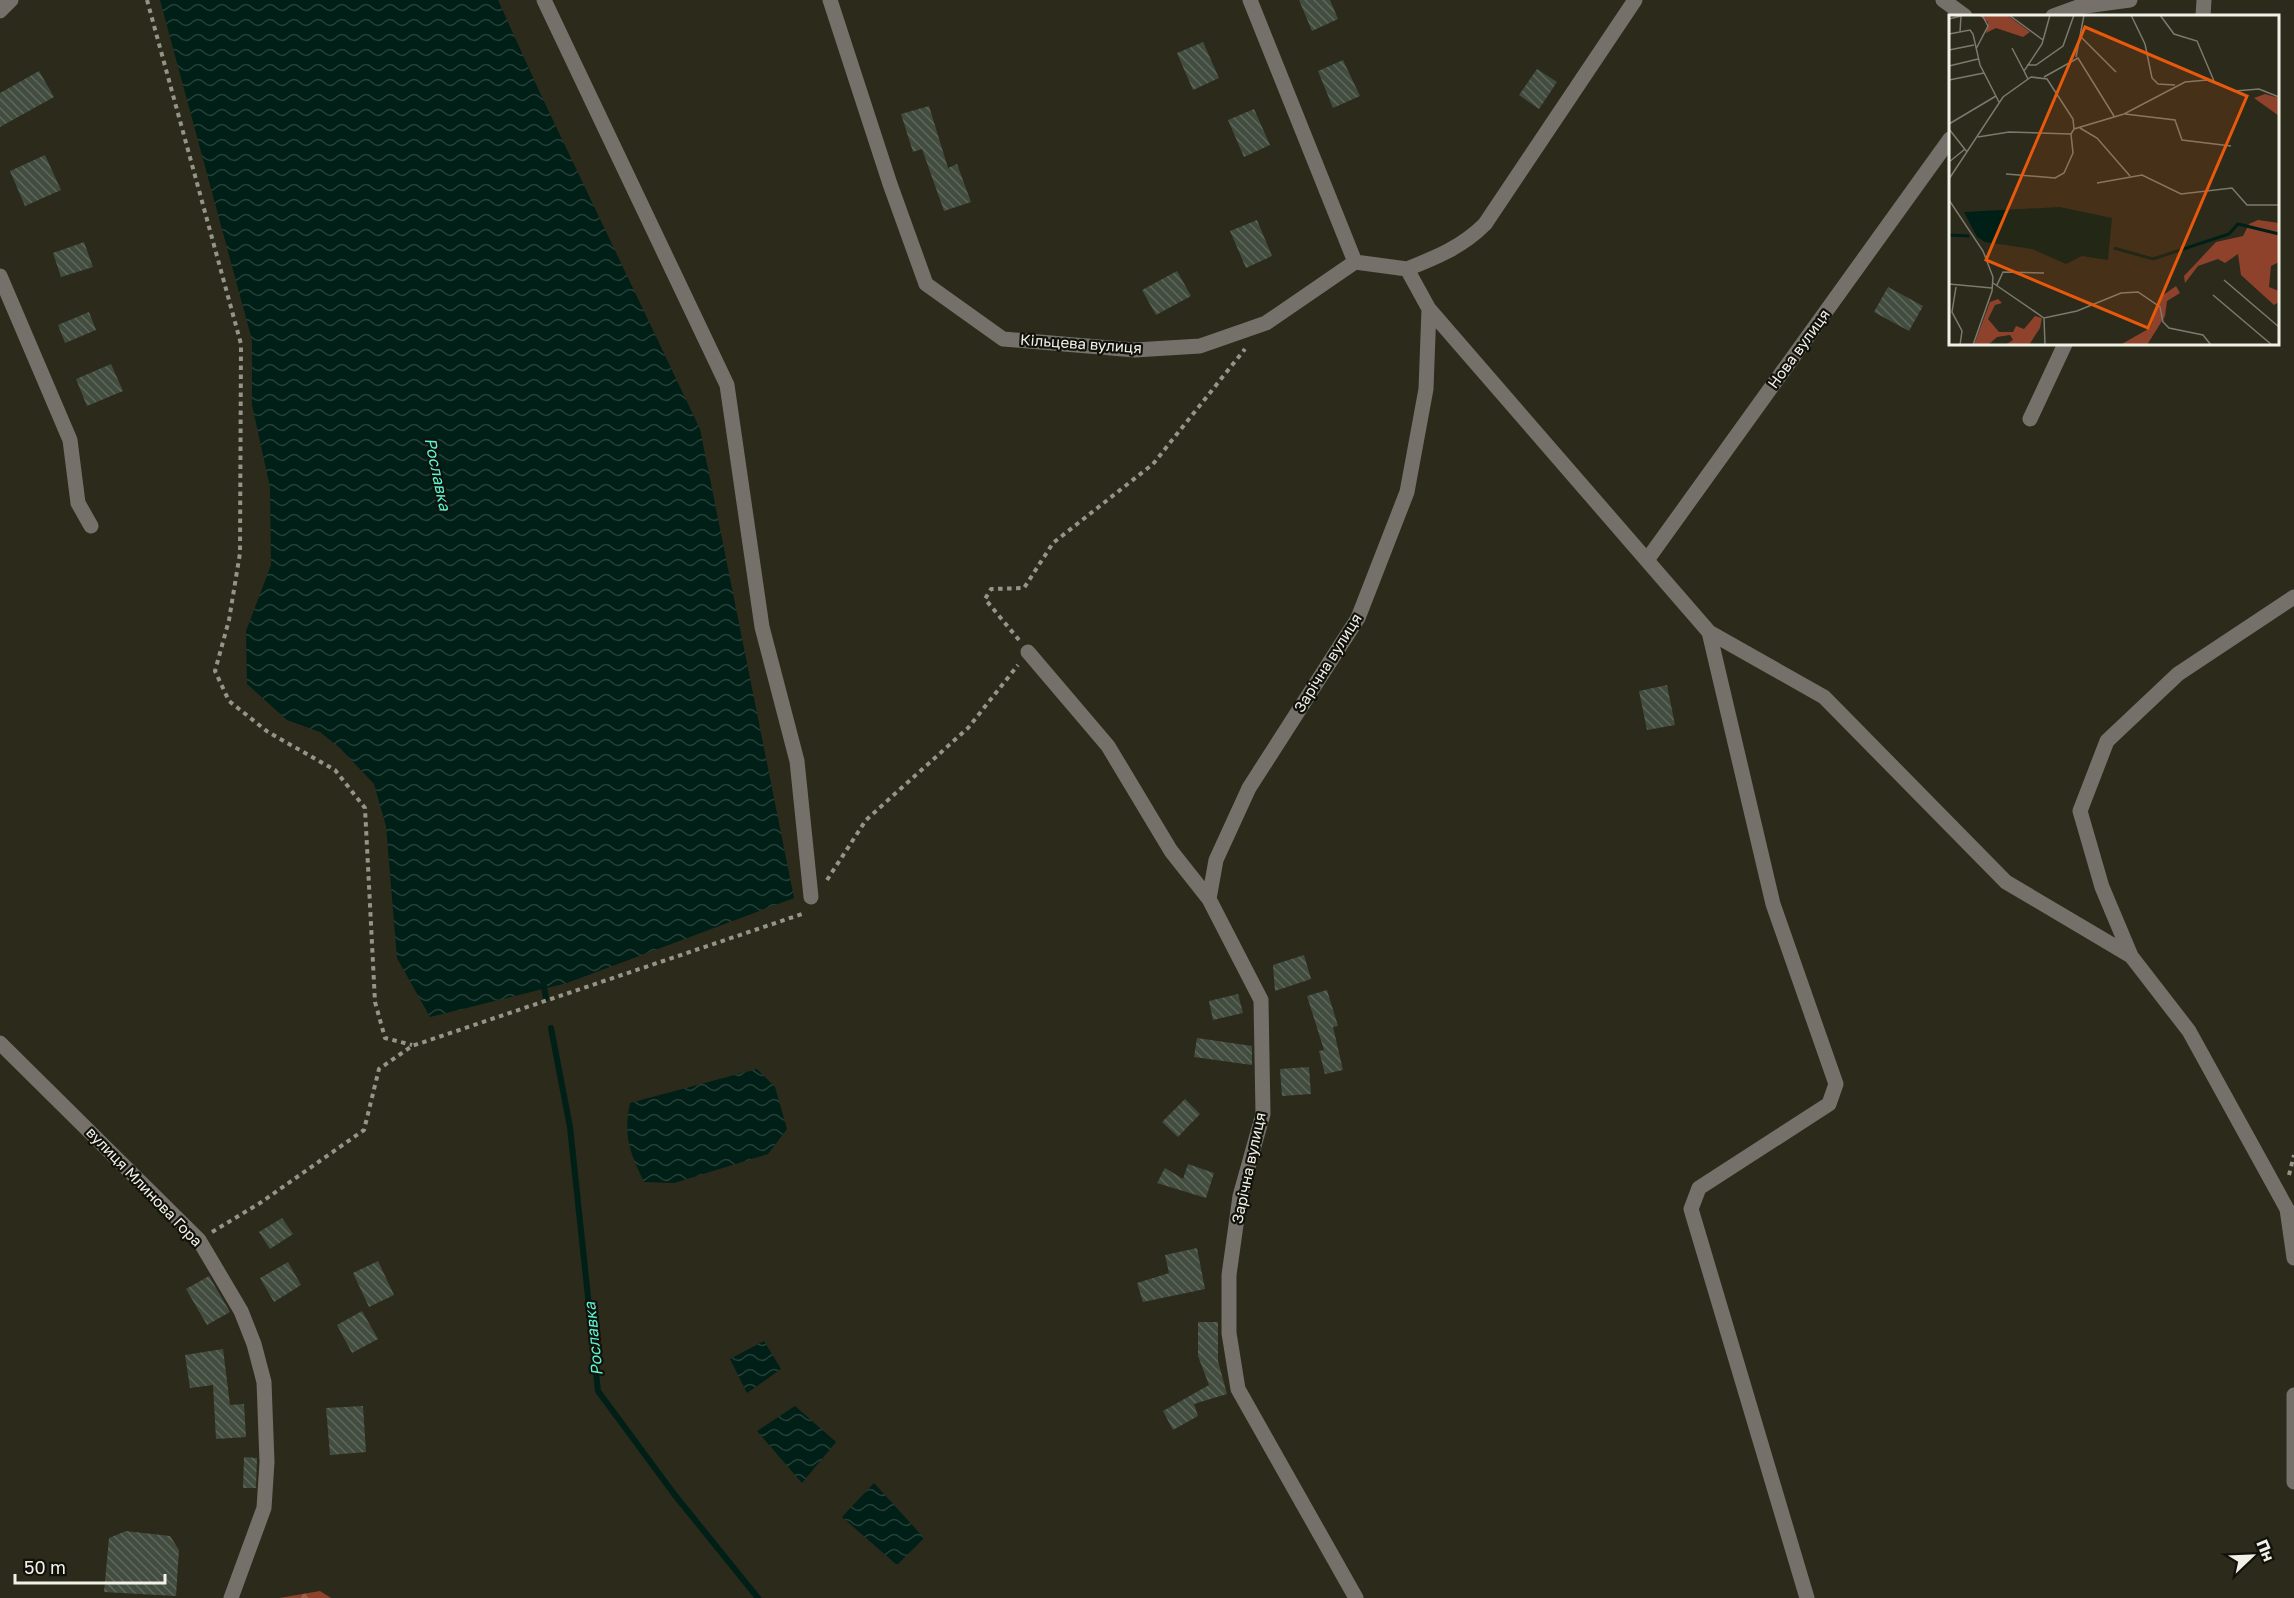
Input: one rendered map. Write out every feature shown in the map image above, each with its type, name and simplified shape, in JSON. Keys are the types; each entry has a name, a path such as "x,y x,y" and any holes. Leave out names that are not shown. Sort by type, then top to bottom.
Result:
{"street":[{"path":"0,11 11,0"},
{"path":"544,0 727,385 762,627 796,761 811,897"},
{"name":"Кільцева вулиця","path":"830,0 890,184 926,284 1003,339 1136,350 1200,346 1266,323 1355,262"},
{"path":"1250,0 1355,262 1407,268 1450,252 1469,240 1485,224 1635,0"},
{"path":"1943,0 1964,15"},
{"path":"2056,15 2079,7 2130,0"},
{"path":"2203,15 2204,0"},
{"name":"Нова вулиця","path":"1647,560 1949,140"},
{"path":"1407,268 1430,309 1709,632 1824,697 2006,882 2130,956"},
{"path":"0,276 70,440 78,503 91,526"},
{"name":"Зарічна вулиця","path":"1209,899 1216,860 1249,788 1358,618 1407,492 1426,389 1430,309"},
{"path":"2030,419 2065,345"},
{"path":"2294,597 2178,674 2107,741 2080,811 2102,887 2130,956 2189,1031 2287,1209 2294,1258"},
{"path":"1709,632 1773,904 1836,1084 1829,1104 1699,1188 1691,1209 1808,1598"},
{"name":"Зарічна вулиця","path":"1028,652 1108,746 1171,851 1209,899 1260,1000 1263,1114 1240,1196 1228,1275 1229,1333 1238,1389 1356,1598"},
{"name":"вулиця Млинова Гора","path":"0,1043 199,1240 240,1311 254,1344 264,1382 267,1462 264,1508 231,1598"},
{"path":"2294,1395 2294,1482"}],"path":[{"path":"147,0 241,344 240,553 229,620 215,671 229,701 268,732 335,771 365,808 375,1002 384,1038 412,1046"},
{"path":"199,1240 260,1203 364,1130 379,1069 412,1046 810,911 811,897 822,888 866,820 968,728 1028,652 985,599 991,589 1024,588 1053,543 1153,464 1266,323"}],"green space":[{"path":"320,1591 331,1598 279,1598"}],"water":[{"path":"160,0 498,0 700,429 794,898 567,983 430,1017 397,958 386,826 374,784 340,748 320,732 287,720 247,684 246,631 271,565 270,487 252,405 252,340"},
{"path":"757,1069 775,1087 787,1129 768,1154 674,1183 644,1182 629,1144 627,1125 630,1103"},
{"path":"764,1341 781,1369 747,1393 730,1359"},
{"path":"795,1406 836,1442 802,1483 757,1431"},
{"path":"874,1483 924,1538 897,1565 842,1517"}],"building":[{"path":"1299,0 1330,0 1338,19 1312,31"},
{"path":"1203,42 1219,78 1193,90 1177,53"},
{"path":"1343,60 1360,96 1333,108 1318,71"},
{"path":"1537,69 1557,82 1539,109 1519,95"},
{"path":"39,71 54,97 0,127 0,93"},
{"path":"929,106 948,168 957,164 971,202 944,211 922,149 913,152 901,114"},
{"path":"1254,109 1270,145 1244,157 1228,120"},
{"path":"45,155 61,190 25,206 10,171"},
{"path":"1257,220 1272,256 1246,268 1230,231"},
{"path":"84,242 93,267 61,277 53,253"},
{"path":"1177,271 1191,296 1156,315 1142,290"},
{"path":"1888,287 1923,306 1909,331 1874,312"},
{"path":"89,312 96,330 65,343 58,325"},
{"path":"111,364 123,391 87,406 76,379"},
{"path":"1667,685 1675,725 1647,730 1639,691"},
{"path":"1304,955 1311,979 1275,991 1273,965"},
{"path":"1327,990 1338,1026 1333,1027 1343,1070 1325,1074 1319,1051 1324,1050 1307,996"},
{"path":"1238,994 1243,1013 1213,1020 1209,1001"},
{"path":"1197,1038 1252,1046 1252,1065 1194,1057"},
{"path":"1309,1067 1311,1094 1282,1096 1280,1069"},
{"path":"1185,1099 1200,1114 1178,1137 1162,1122"},
{"path":"1188,1164 1214,1173 1206,1198 1157,1183 1165,1168 1183,1179"},
{"path":"282,1218 293,1234 270,1249 259,1232"},
{"path":"1197,1248 1205,1289 1143,1302 1137,1283 1169,1273 1165,1255"},
{"path":"378,1261 394,1295 369,1307 353,1273"},
{"path":"288,1262 301,1285 274,1302 260,1278"},
{"path":"209,1276 230,1312 207,1325 186,1289"},
{"path":"362,1311 378,1339 352,1353 337,1325"},
{"path":"1198,1322 1218,1322 1218,1361 1227,1394 1194,1404 1198,1416 1173,1430 1163,1411 1209,1385 1198,1356"},
{"path":"223,1349 230,1405 244,1404 246,1437 216,1439 213,1385 190,1388 185,1355"},
{"path":"363,1406 366,1452 330,1455 326,1408"},
{"path":"244,1457 257,1458 256,1488 243,1488"},
{"path":"126,1531 170,1536 179,1550 176,1596 104,1592 109,1538"}],"waterway":[{"path":"543,981 546,998"},
{"name":"Рославка","path":"551,1028 570,1127 598,1391 674,1494 758,1598"}]}
